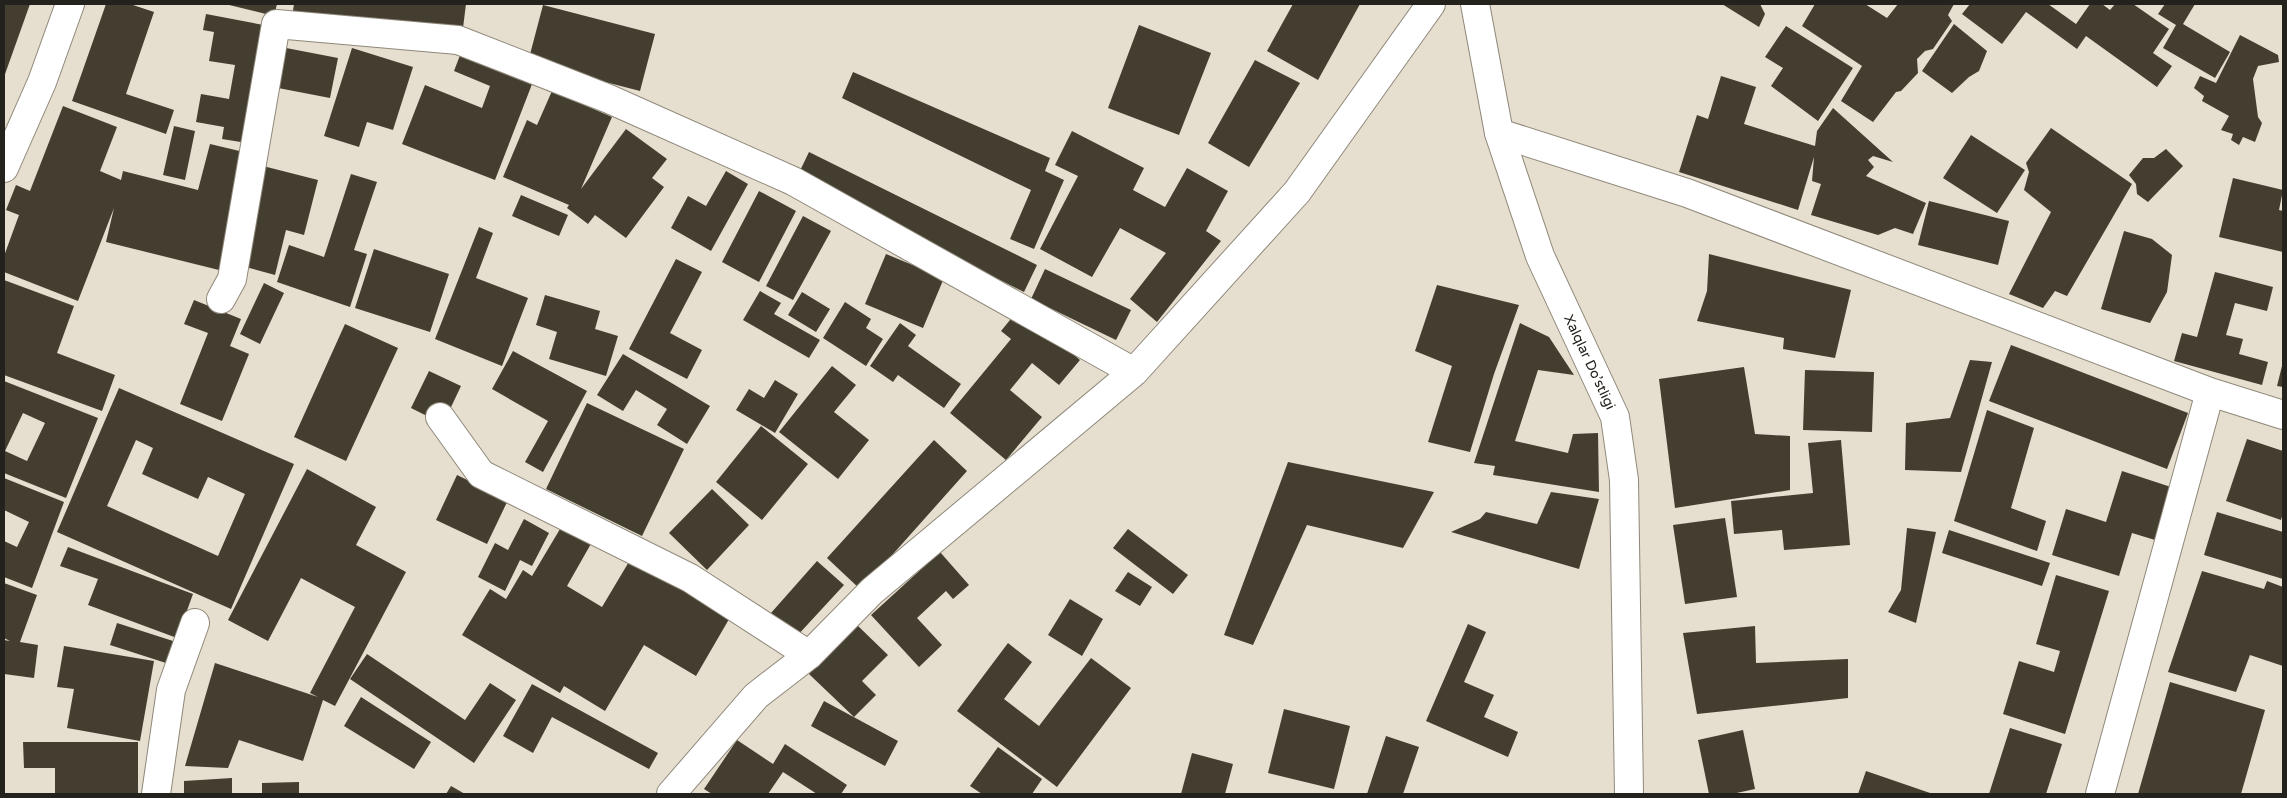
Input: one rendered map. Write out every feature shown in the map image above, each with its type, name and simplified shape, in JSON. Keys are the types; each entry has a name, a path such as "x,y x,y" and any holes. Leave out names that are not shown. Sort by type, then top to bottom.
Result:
{"street":[{"path":"4,168 42,82 70,4"},
{"path":"671,794 756,696 809,655 872,590 1134,372 1297,192 1430,4"},
{"name":"Xalqlar Do’stligi","path":"1475,4 1499,133 1540,256 1615,417 1624,480 1629,794"},
{"path":"221,298 232,279 276,24 458,40 609,99 793,181 1134,372"},
{"path":"1499,133 1687,193 2210,392 2283,415"},
{"path":"2100,794 2210,392"},
{"path":"440,417 481,474 690,578 809,655"},
{"path":"156,794 171,690 195,622"}],"building":[{"path":"4,4 30,4 4,77"},
{"path":"106,4 130,4 154,12 126,94 174,110 166,134 72,101"},
{"path":"225,4 277,4 274,16"},
{"path":"294,4 466,4 460,52 290,30"},
{"path":"1293,4 1360,4 1318,80 1267,51"},
{"path":"1722,4 1760,4 1765,14 1759,27"},
{"path":"1815,4 1865,4 1887,18 1898,4 1954,4 1948,15 1952,21 1933,49 1925,51 1917,59 1918,73 1901,91 1896,92 1873,122 1841,101 1862,66 1802,26"},
{"path":"1970,4 2048,4 2076,24 2090,4 2102,4 2110,10 2115,4 2133,4 2169,29 2153,53 2172,66 2157,87 2086,36 2077,49 2026,12 2002,44 1962,14"},
{"path":"2165,4 2195,4 2183,24 2230,52 2215,78 2163,48 2176,25 2158,14"},
{"path":"543,5 655,34 640,91 528,62"},
{"path":"206,14 269,26 247,143 222,139 224,127 196,122 201,94 229,99 235,65 209,61 214,32 203,30"},
{"path":"1954,24 1987,51 1979,71 1969,77 1952,93 1922,71"},
{"path":"1139,25 1211,53 1179,135 1108,108"},
{"path":"1786,26 1853,68 1818,121 1771,86 1783,68 1765,57"},
{"path":"2240,35 2278,55 2279,62 2258,66 2253,79 2258,117 2262,123 2255,142 2243,137 2239,145 2231,140 2233,134 2221,130 2229,116 2202,101 2204,96 2194,88 2200,76 2216,83"},
{"path":"281,47 338,58 330,98 273,87"},
{"path":"352,48 413,67 393,130 367,122 359,147 324,136"},
{"path":"462,50 534,79 495,180 402,144 425,85 482,108 490,86 454,71"},
{"path":"1255,60 1300,83 1249,167 1208,143"},
{"path":"853,72 1050,158 1045,171 1064,180 1034,249 1010,239 1031,190 842,98"},
{"path":"1721,76 1756,87 1744,124 1815,146 1817,131 1833,108 1893,162 1873,156 1868,160 1874,167 1866,176 1926,203 1913,234 1895,228 1878,235 1811,215 1821,184 1812,181 1814,157 1798,210 1679,172 1697,115 1708,119"},
{"path":"552,91 612,117 581,189 626,129 667,159 652,178 664,187 626,238 595,215 588,224 567,208 569,205 503,177 527,120 537,125"},
{"path":"63,106 117,127 100,171 121,180 123,171 198,190 210,144 248,153 219,270 106,242 114,208 78,301 4,272 4,256 19,215 6,210 16,185 30,191"},
{"path":"174,126 195,131 185,180 163,175"},
{"path":"2051,128 2132,184 2067,296 2055,291 2043,308 2009,294 2051,212 2024,190 2029,172 2026,163"},
{"path":"1072,131 1144,168 1133,190 1165,207 1187,168 1228,191 1206,231 1221,241 1157,322 1130,299 1166,253 1120,228 1092,277 1040,249 1078,176 1055,165"},
{"path":"1971,135 2025,170 1997,213 1943,178"},
{"path":"2166,149 2183,166 2148,202 2137,194 2136,184 2129,175 2143,158 2154,158"},
{"path":"809,152 1037,265 1024,292 796,179"},
{"path":"263,166 318,180 304,235 286,230 275,275 238,265"},
{"path":"726,171 748,184 711,251 671,228 688,196 706,206"},
{"path":"351,174 377,182 354,250 367,254 350,307 277,282 289,245 324,257"},
{"path":"2233,178 2283,190 2279,210 2283,211 2283,252 2219,237"},
{"path":"759,191 796,211 759,282 722,262"},
{"path":"521,195 568,215 559,236 512,216"},
{"path":"1929,201 2009,221 1998,265 1918,245"},
{"path":"803,216 831,231 793,300 766,286"},
{"path":"479,227 493,233 476,278 528,298 502,366 435,339"},
{"path":"2124,231 2152,239 2172,255 2167,292 2150,323 2101,309"},
{"path":"374,249 449,274 430,332 355,308"},
{"path":"886,254 944,278 923,328 865,304"},
{"path":"1709,254 1851,290 1835,358 1783,349 1784,338 1697,321 1707,291"},
{"path":"676,259 702,272 670,333 702,350 687,379 629,349"},
{"path":"1045,269 1131,310 1116,340 1031,299"},
{"path":"2215,272 2273,287 2267,311 2235,303 2226,335 2243,339 2239,354 2268,362 2262,385 2174,361 2182,333 2197,337"},
{"path":"4,280 74,306 57,353 115,375 102,411 4,375"},
{"path":"264,283 284,293 260,344 240,334"},
{"path":"1437,285 1519,305 1494,374 1470,452 1428,442 1452,366 1415,351"},
{"path":"760,291 781,303 774,314 820,340 809,358 743,320"},
{"path":"802,292 830,309 816,332 788,315"},
{"path":"545,295 600,311 595,329 618,336 606,376 549,359 557,332 536,325"},
{"path":"194,300 241,319 230,346 249,354 222,421 180,404 208,333 184,324"},
{"path":"845,302 871,319 866,328 883,339 866,366 823,338"},
{"path":"1019,309 1080,360 1059,385 1032,363 1010,390 1042,417 1006,460 950,413 1011,339 1001,331"},
{"path":"900,323 916,335 908,346 961,384 944,408 898,375 893,382 870,366"},
{"path":"1520,323 1549,337 1574,375 1538,370 1515,441 1568,453 1573,434 1598,433 1599,492 1493,475 1495,466 1474,463"},
{"path":"345,324 398,348 346,461 294,437"},
{"path":"2011,345 2188,413 2167,469 1989,401"},
{"path":"513,351 587,391 543,472 525,462 548,421 492,389"},
{"path":"623,354 710,406 687,444 657,425 667,409 636,390 623,411 597,395"},
{"path":"1970,360 1992,362 1961,472 1905,470 1906,423 1950,418"},
{"path":"2283,362 2283,387 2277,386"},
{"path":"832,366 856,385 834,412 869,440 838,479 779,432"},
{"path":"1744,367 1755,434 1790,436 1790,490 1675,508 1659,379"},
{"path":"1805,370 1874,372 1872,432 1803,430"},
{"path":"429,371 461,386 443,424 411,408"},
{"path":"775,380 798,394 775,433 736,410 749,389 764,398"},
{"path":"4,381 98,418 66,498 4,473","holes":["23,413 45,423 27,461 5,451"]},
{"path":"119,388 294,464 231,609 57,532","holes":["136,440 153,448 142,474 198,499 208,477 245,494 218,556 107,506"]},
{"path":"587,403 684,449 642,536 546,489"},
{"path":"1987,410 2034,428 2011,508 2046,521 2037,551 1954,521"},
{"path":"761,426 808,464 762,520 716,482"},
{"path":"2247,439 2283,451 2283,513 2281,520 2226,501"},
{"path":"934,440 967,471 861,590 827,558"},
{"path":"1841,440 1850,545 1784,550 1782,530 1734,534 1731,501 1813,493 1808,443"},
{"path":"1288,462 1434,492 1403,548 1307,525 1253,645 1224,635"},
{"path":"307,469 376,507 356,545 406,572 335,706 323,700 303,761 239,740 228,768 185,766 215,663 318,697 310,693 355,607 301,578 268,641 228,620"},
{"path":"2122,471 2171,487 2155,540 2132,533 2119,576 2052,555 2066,509 2106,522"},
{"path":"457,475 508,500 487,544 436,520"},
{"path":"4,478 64,502 32,588 4,577 4,541 17,547 29,522 4,510"},
{"path":"712,489 749,525 707,570 669,533"},
{"path":"1551,492 1599,499 1579,569 1451,532 1480,519 1486,512 1537,524"},
{"path":"2217,512 2283,532 2283,579 2204,555"},
{"path":"1725,518 1737,597 1685,604 1673,525"},
{"path":"524,519 549,533 532,566 520,560 505,591 478,577 495,543 508,550"},
{"path":"563,524 592,542 567,586 602,607 633,555 732,614 696,676 644,645 605,711 564,686 560,693 462,635 490,589 506,599 523,570 532,576"},
{"path":"1907,528 1936,532 1916,623 1888,612 1901,590"},
{"path":"1128,529 1188,575 1173,594 1113,548"},
{"path":"1949,530 2050,563 2042,586 1942,553"},
{"path":"68,547 193,594 177,638 88,605 98,579 60,566"},
{"path":"940,552 969,585 953,599 946,591 917,618 942,645 919,667 871,615"},
{"path":"817,561 844,585 796,637 771,613"},
{"path":"2202,571 2264,589 2267,581 2283,587 2283,666 2250,655 2236,692 2168,672"},
{"path":"1128,572 1152,587 1140,606 1115,591"},
{"path":"2056,575 2109,591 2065,734 2003,714 2019,661 2054,672 2060,651 2036,644"},
{"path":"4,583 37,595 20,642 38,645 34,678 4,674 4,640 10,641 4,638"},
{"path":"1070,599 1103,619 1082,656 1048,635"},
{"path":"117,623 173,641 166,663 110,645"},
{"path":"1468,624 1486,632 1464,682 1494,695 1484,717 1518,732 1508,757 1426,721"},
{"path":"857,625 888,655 862,681 876,695 854,717 809,674"},
{"path":"1755,626 1756,663 1848,659 1848,698 1697,714 1683,633"},
{"path":"1008,643 1032,662 1004,699 1039,726 1091,658 1131,688 1057,787 957,711"},
{"path":"64,646 154,661 140,741 67,728 74,689 57,687"},
{"path":"367,654 465,720 490,683 516,700 474,763 350,679"},
{"path":"2170,682 2265,710 2241,794 2138,794"},
{"path":"532,684 658,753 649,769 552,717 533,753 503,736"},
{"path":"361,697 431,742 414,769 344,726"},
{"path":"824,701 898,741 885,766 811,726"},
{"path":"1284,709 1350,726 1334,789 1268,773"},
{"path":"2010,728 2062,744 2046,794 1989,794"},
{"path":"1743,730 1755,789 1732,794 1709,794 1698,740"},
{"path":"1386,736 1419,747 1403,794 1367,794"},
{"path":"737,740 773,764 785,744 847,785 841,794 817,794 783,772 768,794 712,794 704,789"},
{"path":"23,742 138,742 138,794 55,794 55,768 24,768"},
{"path":"998,747 1042,779 1032,794 982,794 970,786"},
{"path":"1192,753 1233,764 1225,794 1181,794"},
{"path":"1866,771 1933,794 1858,794"},
{"path":"232,778 232,794 184,794 184,781"},
{"path":"299,782 299,794 262,794 262,783"},
{"path":"451,786 465,794 446,794"}]}
